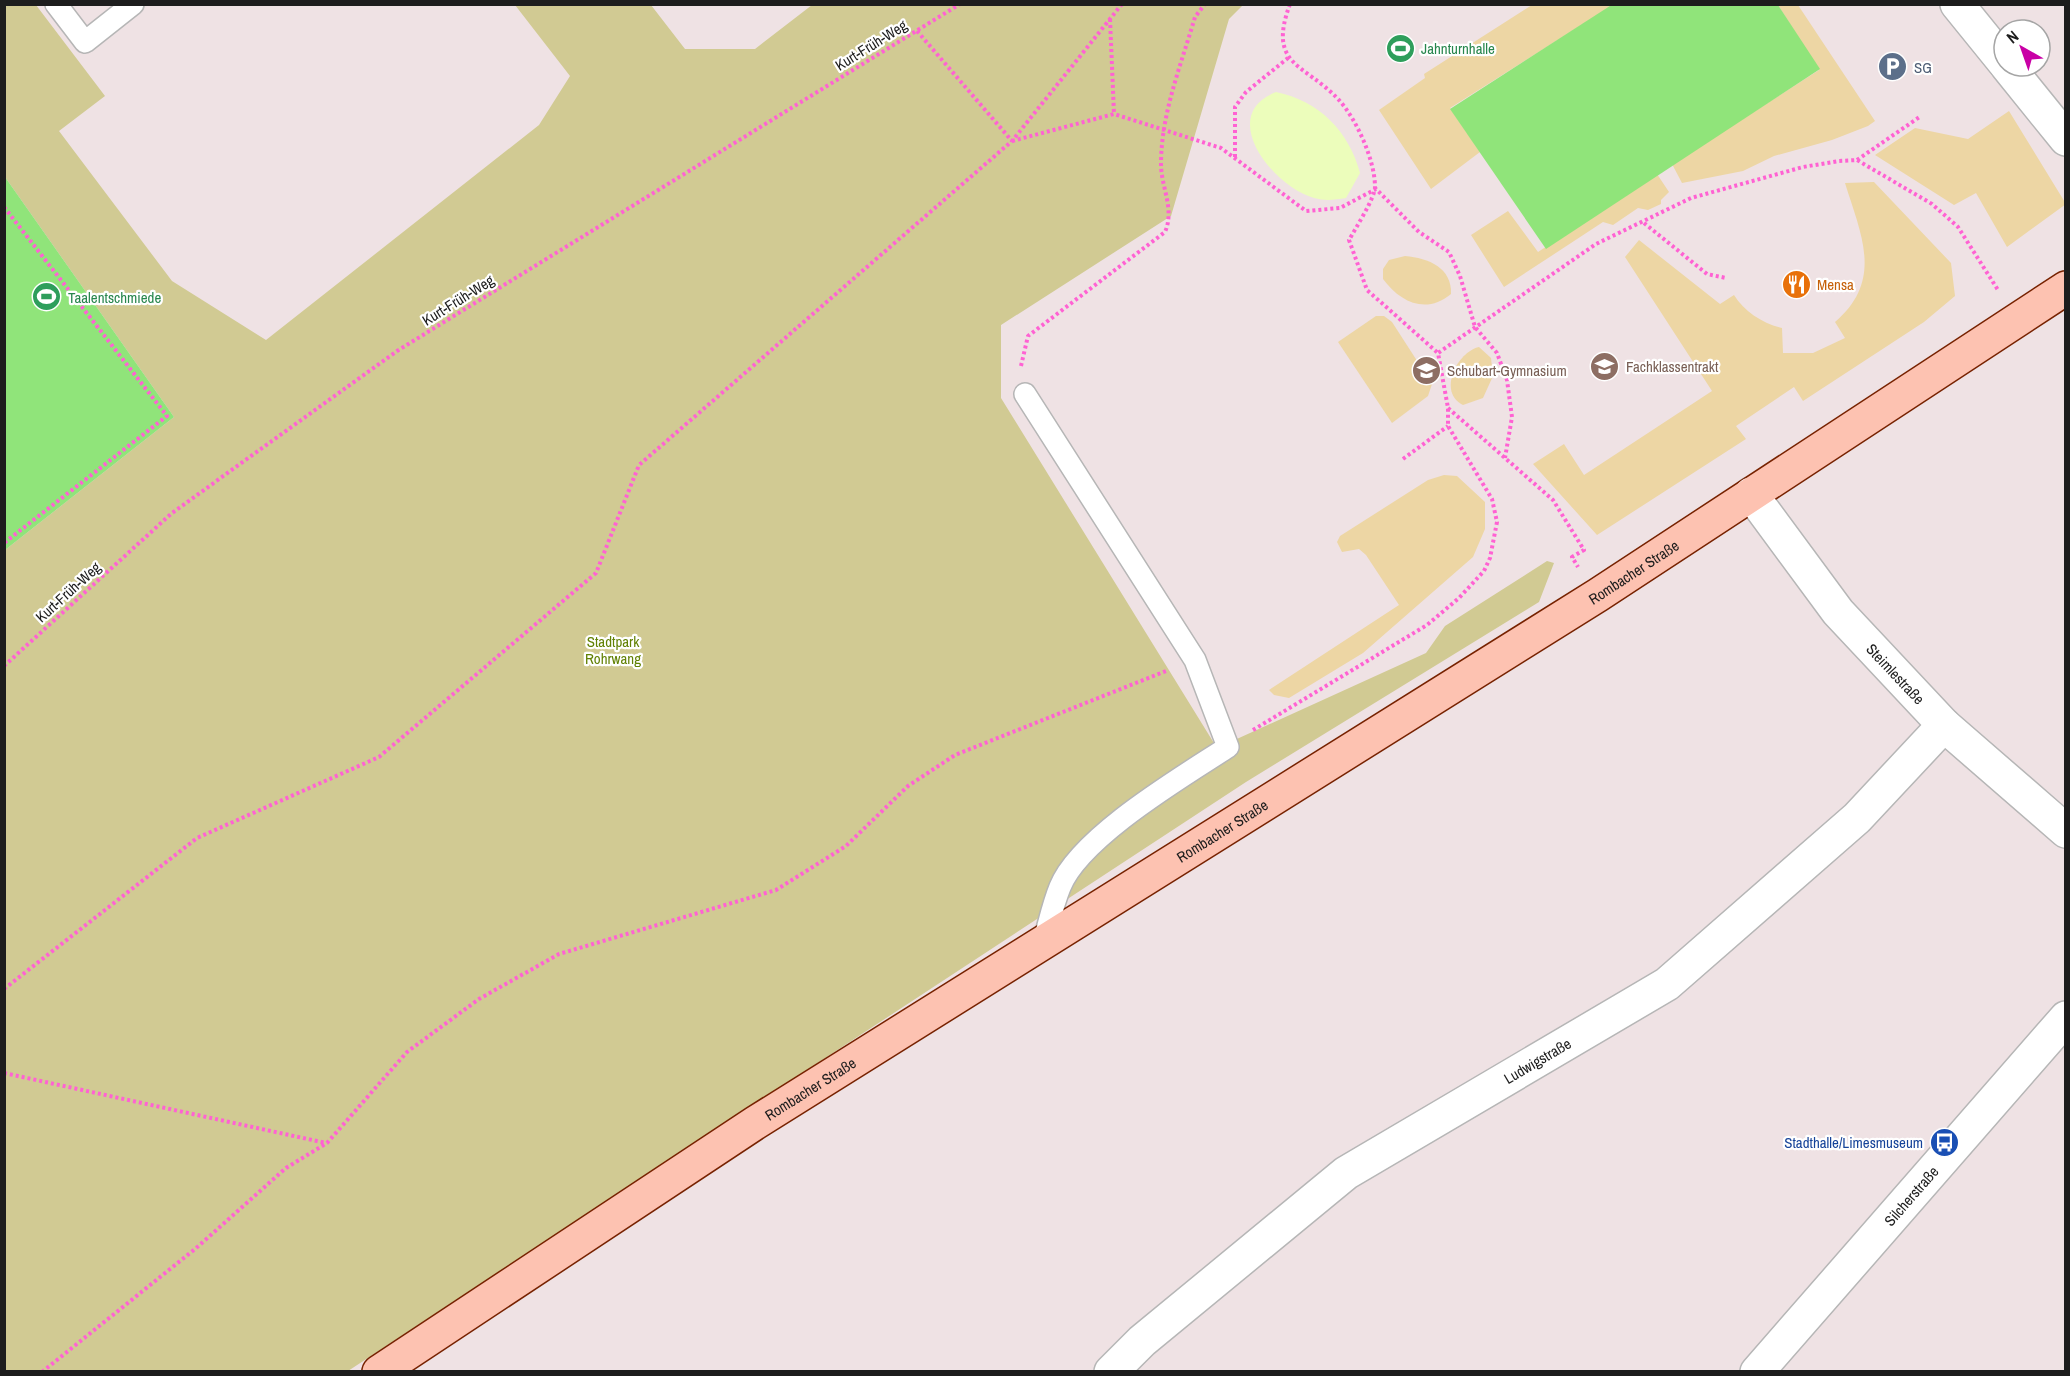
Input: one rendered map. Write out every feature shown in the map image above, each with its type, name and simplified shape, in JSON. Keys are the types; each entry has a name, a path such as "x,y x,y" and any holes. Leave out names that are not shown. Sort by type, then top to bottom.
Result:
{"main road":[{"name":"Rombacher Straße","path":"378,1371 755,1124 1044,940 1598,595 2066,288"}],"street":[{"path":"1957,4 1992,47"},
{"path":"2017,78 2066,139"},
{"name":"Steimlestraße","path":"1751,494 1838,612 1944,725 2066,831"},
{"name":"Ludwigstraße","path":"1111,1371 1142,1341 1346,1173 1667,984 1857,818 1944,725"},
{"name":"Silcherstraße","path":"1756,1371 2066,1018"}],"lane":[{"path":"56,4 85,42 133,4"},
{"path":"1025,394 1195,660 1228,747 1174,782 1089,845 1060,885 1044,940"}],"path":[{"name":"Kurt-Früh-Weg","path":"4,666 172,513 398,351 960,4"},
{"path":"4,989 197,838 379,757 596,573 639,465 1012,141 1122,4"},
{"path":"1025,394 1021,364 1028,336 1165,232 1170,222 1161,167 1163,129 1195,17 1205,4"},
{"path":"1290,4 1282,36 1288,58 1339,99 1366,144 1376,189 1419,232 1449,252 1471,304 1475,327 1497,353 1507,380 1512,417 1505,458"},
{"path":"1110,19 1114,114"},
{"path":"917,31 1012,141"},
{"path":"1234,158 1235,107 1246,92 1288,58"},
{"path":"1012,141 1114,114 1221,148 1306,211 1340,208 1376,189"},
{"path":"1438,353 1596,244 1644,223 1692,198 1803,167 1857,160 1920,116"},
{"path":"1857,160 1932,204 1958,227 1977,255"},
{"path":"1228,747 1427,625 1459,598 1484,571 1495,533 1497,511 1492,499 1448,426 1448,408 1438,353 1367,290 1349,240 1376,189"},
{"path":"4,207 167,416 4,543"},
{"path":"1644,223 1707,274 1726,278"},
{"path":"1448,408 1553,500 1584,550"},
{"path":"1403,459 1448,426"},
{"path":"42,1371 195,1249 286,1168 327,1143 407,1052 479,999 559,954 776,890 846,846 908,786 955,754 1195,660"},
{"path":"4,1072 327,1143"}],"shaded area":[{"path":"1532,5 1613,5 1450,108 1480,152 1431,189 1379,110 1425,78 1424,74"},
{"path":"1778,5 1798,5 1875,121 1832,140 1774,156 1743,171 1682,183 1672,164 1819,70"},
{"path":"2009,111 2066,204 2007,247 1976,193 1954,205 1875,155 1915,128 1968,139"},
{"path":"1657,174 1669,192 1661,200 1661,204 1648,210 1638,208 1613,225 1603,222 1504,287 1471,235 1508,211 1538,252"},
{"path":"1874,182 1951,263 1955,296 1924,322 1803,401 1794,387 1736,426 1746,439 1597,535 1533,464 1564,444 1584,475 1712,391 1625,257 1639,240 1720,304 1734,295 1755,316 1782,328 1783,353 1813,353 1845,338 1835,322 1850,306 1859,290 1864,273 1862,239 1845,183"},
{"path":"1405,256 1422,259 1437,266 1448,277 1451,294 1432,304 1423,305 1397,294 1383,279 1383,269 1389,260"},
{"path":"1376,316 1384,316 1392,322 1432,384 1428,396 1392,423 1338,342"},
{"path":"1479,347 1491,358 1493,376 1483,398 1463,405 1455,399 1451,391 1453,373 1464,356"},
{"path":"1444,475 1457,476 1485,502 1485,529 1473,557 1363,653 1289,698 1274,695 1269,690 1399,605 1366,555 1359,549 1342,552 1337,542 1340,536 1428,480"}],"green space":[{"path":"1613,4 1778,5 1820,69 1546,249 1450,109"},
{"name":"Stadtpark Rohrwang","path":"5,5 36,5 105,96 59,131 172,281 266,340 539,125 570,76 515,5 651,5 685,49 755,49 812,5 1243,5 1229,19 1171,216 1001,325 1001,398 1217,748 1426,653 1445,626 1547,561 1554,563 1539,602 1246,782 348,1371 5,1372 5,550 174,417 5,177"},
{"path":"1276,92 1306,103 1330,120 1340,131 1355,158 1360,173 1346,198 1322,200 1298,191 1268,166 1257,150 1251,133 1251,117 1259,103"},
{"name":"Taalentschmiede","path":"5,177 174,417 4,550"}],"place":[{"name":"Jahnturnhalle","path":"1400,48"},
{"name":"SG","path":"1893,67"},
{"name":"Mensa","path":"1796,284"},
{"name":"Taalentschmiede","path":"47,297"},
{"name":"Fachklassentrakt","path":"1605,366"},
{"name":"Schubart-Gymnasium","path":"1426,370"},
{"name":"Stadthalle/Limesmuseum","path":"1944,1142"}]}
